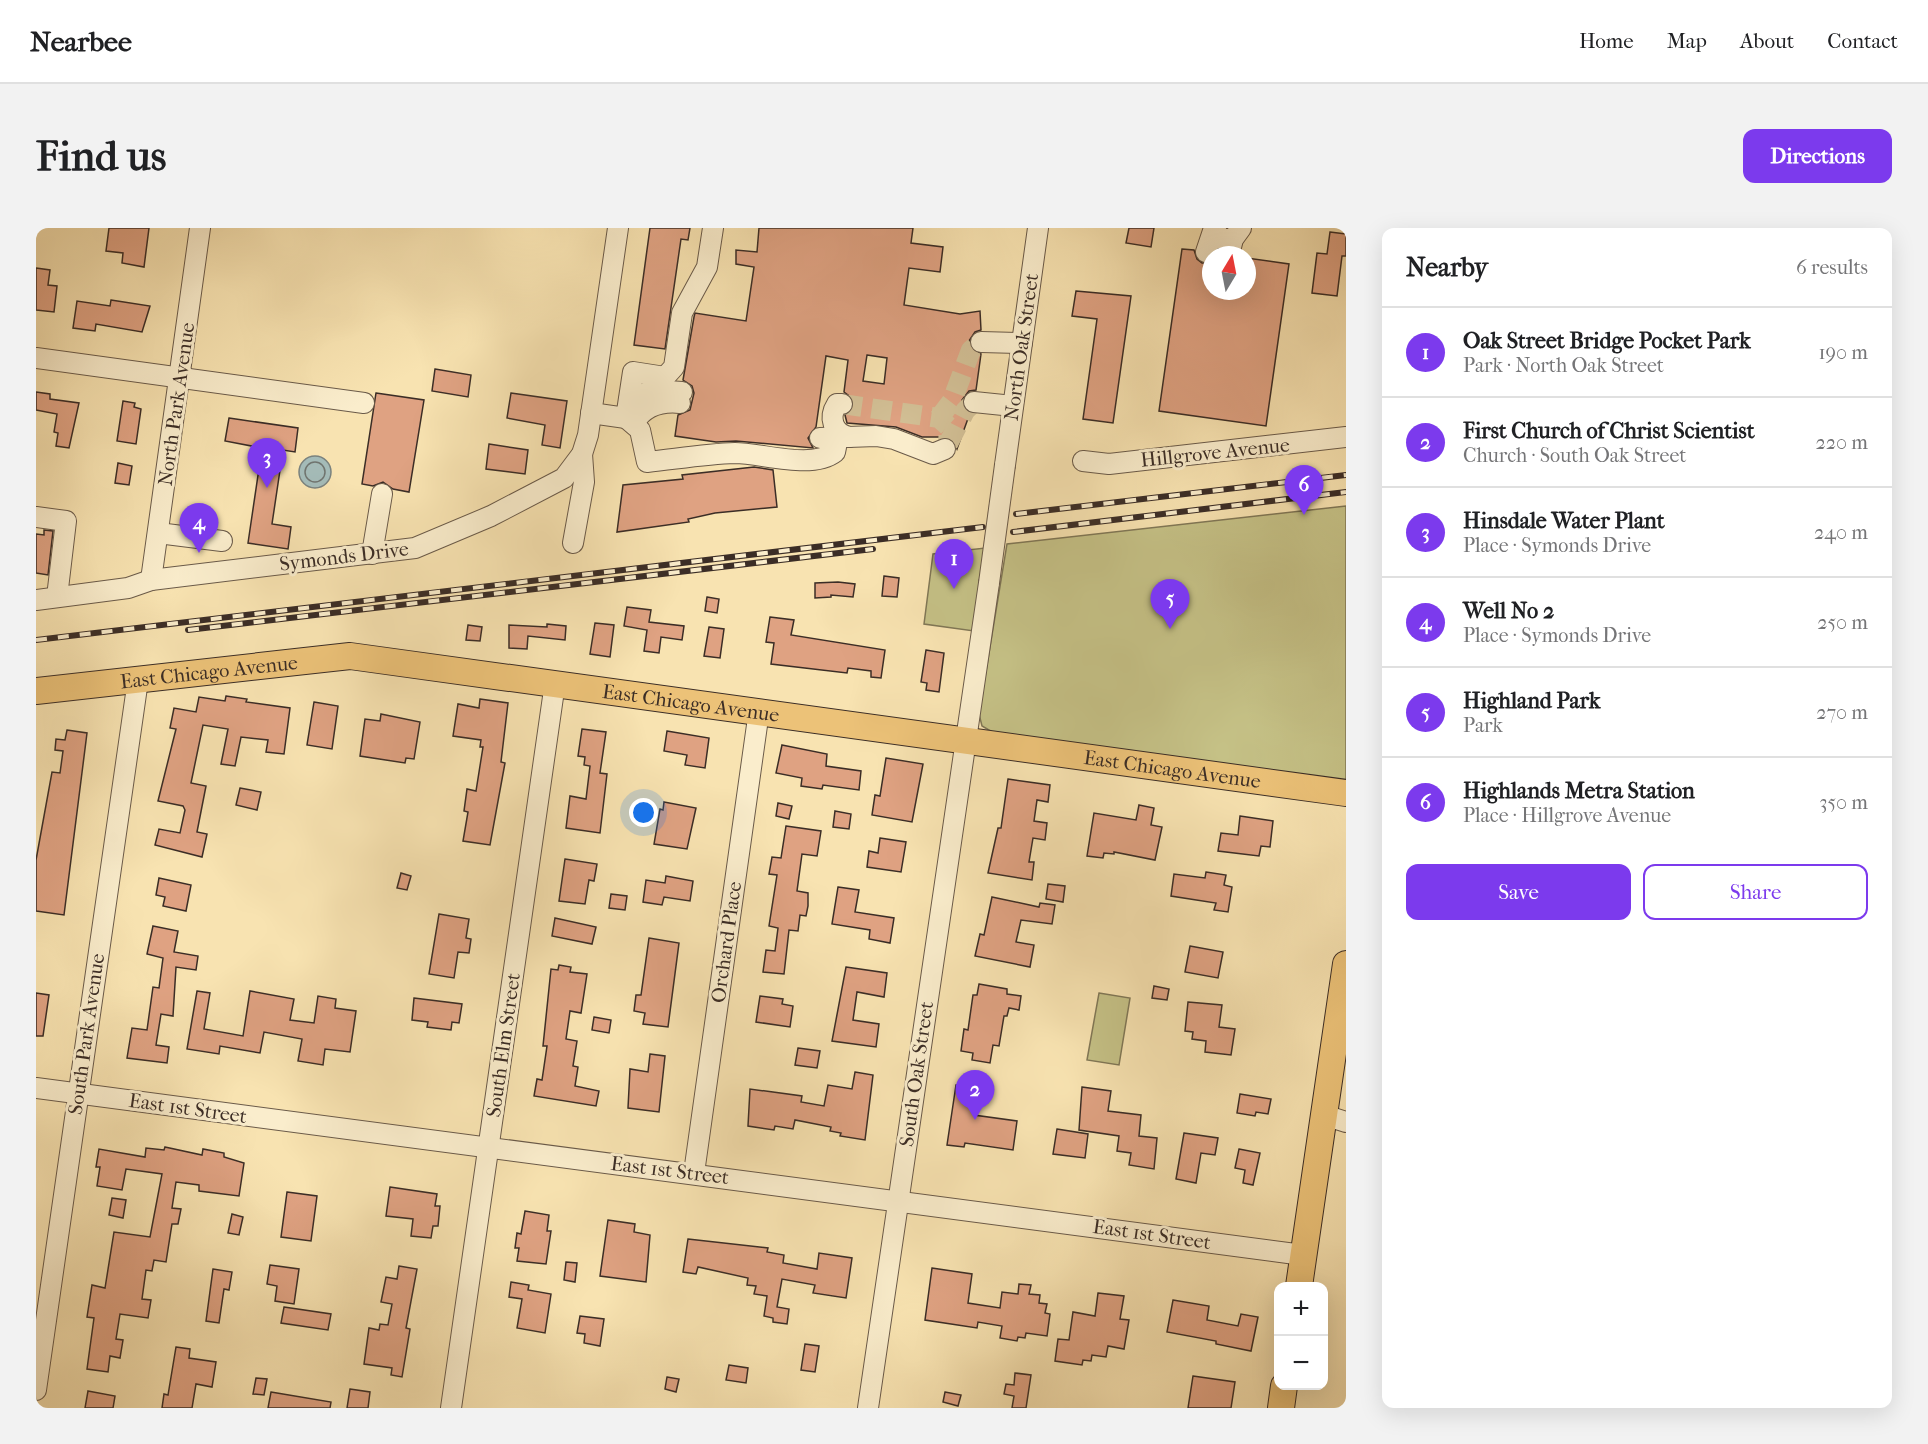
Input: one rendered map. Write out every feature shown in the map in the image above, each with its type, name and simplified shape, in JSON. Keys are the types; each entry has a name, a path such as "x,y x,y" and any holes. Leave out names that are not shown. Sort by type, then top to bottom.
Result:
{"main road":[{"name":"East Chicago Avenue","path":"36,692 350,656 1346,793"},
{"path":"1300,1282 1303,1255 1335,1119 1346,964"},
{"path":"1281,1408 1283,1390"}],"street":[{"name":"North Park Avenue","path":"151,580 200,228"},
{"name":"Symonds Drive","path":"36,600 128,588 151,580 415,548 491,516 564,478 582,454 591,413 618,228"},
{"path":"713,228 707,267 682,313 674,367 665,376 633,372 629,414 643,437 646,462 735,453 788,459 824,458 835,452 836,447 819,438 876,436 894,439 933,454 945,449"},
{"name":"North Oak Street","path":"964,740 989,583 1038,228"},
{"path":"1214,228 1219,238 1234,241"},
{"path":"1208,246 1214,228"},
{"path":"981,342 1022,343"},
{"path":"36,358 364,404"},
{"path":"591,413 629,414 653,390 681,398"},
{"path":"974,402 1013,406"},
{"path":"831,410 834,427 842,435 849,437"},
{"name":"Hillgrove Avenue","path":"1083,461 1109,464 1346,437"},
{"path":"573,543 584,482 582,454"},
{"path":"372,554 382,494"},
{"path":"36,517 66,521 57,597"},
{"path":"158,533 222,541"},
{"name":"South Park Avenue","path":"36,1390 138,680"},
{"name":"South Elm Street","path":"451,1408 555,683"},
{"name":"Orchard Place","path":"694,1173 759,711"},
{"name":"South Oak Street","path":"868,1408 964,740"},
{"name":"East 1st Street","path":"36,1088 1303,1255"}],"shaded area":[{"path":"1346,506 1346,782 994,733 982,726 979,714 1007,544"},
{"path":"985,548 974,631 924,624 933,554"},
{"path":"1099,993 1130,998 1119,1065 1087,1060"}],"water":[{"path":"315,456 326,461 331,472 326,483 315,488 304,483 299,472 304,461"}],"building":[{"path":"109,228 149,228 144,267 122,263 123,253 106,251"},
{"path":"650,228 690,228 688,240 681,239 665,349 634,345"},
{"path":"759,228 913,228 911,243 943,247 940,272 909,268 904,305 960,314 980,311 981,330 975,332 969,341 971,348 981,354 976,390 969,391 962,400 963,407 970,413 957,449 953,440 947,437 922,437 896,427 847,423 845,415 852,410 854,405 852,398 844,392 848,360 826,356 816,427 808,438 813,448 736,441 716,442 675,436 678,415 690,410 694,393 692,386 683,380 695,313 746,321 754,267 736,264 736,250 757,252","holes":["867,355 887,358 884,384 863,381"]},
{"path":"1129,228 1154,228 1151,247 1126,243"},
{"path":"1330,232 1346,234 1346,256 1342,256 1337,296 1312,293 1317,253 1327,254"},
{"path":"1182,249 1194,250 1197,259 1202,263 1202,300 1256,300 1256,259 1289,264 1266,426 1159,411"},
{"path":"36,268 50,270 48,285 57,286 54,312 36,310"},
{"path":"1076,291 1131,296 1113,423 1083,419 1097,319 1072,316"},
{"path":"111,300 150,306 142,332 96,324 95,331 73,328 77,301 110,306"},
{"path":"435,369 471,375 468,397 432,391"},
{"path":"36,392 50,394 50,399 79,403 69,448 56,446 58,433 54,432 57,414 36,410"},
{"path":"376,393 424,400 409,492 393,489 383,482 373,486 362,484"},
{"path":"511,393 567,401 560,448 542,445 545,425 507,418"},
{"path":"123,401 135,403 134,407 141,409 136,444 117,441"},
{"path":"229,418 298,428 295,452 283,450 272,524 291,527 288,549 248,543 262,448 225,441"},
{"path":"489,444 528,450 525,474 486,469"},
{"path":"118,463 132,466 129,485 115,483"},
{"path":"754,467 773,470 777,507 715,513 688,519 689,522 617,532 623,485 683,479 682,475"},
{"path":"44,530 53,531 48,575 36,573 36,534 44,535"},
{"path":"884,576 899,578 897,597 882,596"},
{"path":"815,583 855,584 853,597 831,595 831,597 815,598"},
{"path":"707,597 719,599 717,613 705,611"},
{"path":"627,607 651,610 649,622 684,626 682,640 661,637 659,653 644,651 647,630 624,626"},
{"path":"770,617 794,620 791,635 885,650 881,678 871,677 871,671 848,668 847,673 771,664 774,643 766,642"},
{"path":"595,623 614,625 610,657 590,654"},
{"path":"547,624 566,626 565,640 528,636 527,649 509,648 509,625 547,627"},
{"path":"468,625 482,627 480,641 466,640"},
{"path":"709,627 724,629 720,658 704,656"},
{"path":"926,650 944,653 939,692 926,690 927,683 921,682"},
{"path":"226,696 247,699 246,702 290,708 284,754 266,752 268,740 241,737 235,766 221,764 228,729 203,725 191,783 206,786 197,832 207,834 202,857 155,845 159,829 180,833 185,810 183,806 158,801 176,729 170,728 174,708 196,712 199,697 225,701"},
{"path":"480,699 508,703 501,762 505,763 490,845 463,841 468,812 464,811 467,789 476,791 483,747 480,747 481,740 453,736 458,704 479,708"},
{"path":"314,702 338,706 332,749 307,745"},
{"path":"381,714 420,722 414,759 406,758 405,763 360,756 365,719 380,721"},
{"path":"582,729 606,732 600,773 607,774 600,833 566,828 570,796 586,799 590,766 584,765 585,757 578,756"},
{"path":"67,730 87,733 64,915 36,911 36,860 52,772 60,773 63,751 55,750 56,739 65,740"},
{"path":"667,731 709,738 705,768 685,765 687,755 664,751"},
{"path":"782,745 827,754 826,766 861,771 859,790 823,785 822,789 801,786 802,778 776,773"},
{"path":"886,758 923,764 912,822 872,815 875,795 880,796"},
{"path":"1008,779 1050,785 1048,802 1037,800 1034,821 1047,823 1045,840 1033,838 1029,862 1034,862 1032,880 988,873 998,828 1001,828"},
{"path":"240,788 261,792 257,810 236,805"},
{"path":"664,802 696,808 687,849 654,844 660,809 663,810"},
{"path":"778,803 792,806 789,819 776,816"},
{"path":"1139,805 1154,808 1151,825 1162,827 1155,860 1114,852 1114,854 1104,853 1103,858 1087,856 1094,813 1136,820"},
{"path":"835,811 851,814 849,829 833,827"},
{"path":"1240,816 1273,821 1270,847 1261,846 1259,856 1218,851 1221,833 1238,835"},
{"path":"786,826 821,831 817,856 802,854 797,891 808,893 808,906 806,916 800,915 798,931 789,930 784,974 763,972 766,950 775,951 778,928 769,926 777,875 769,874 772,857 781,858"},
{"path":"880,838 906,842 901,872 867,867 869,851 878,853"},
{"path":"565,859 597,864 594,881 589,880 585,904 559,901"},
{"path":"1206,872 1226,875 1224,885 1232,887 1228,912 1214,910 1216,903 1171,896 1174,874 1205,878"},
{"path":"401,873 411,876 407,890 397,888"},
{"path":"666,876 693,881 690,901 664,897 662,905 643,902 646,880 665,883"},
{"path":"159,878 191,885 186,911 163,906 165,897 156,895"},
{"path":"1048,884 1065,886 1063,902 1046,899"},
{"path":"838,887 859,890 855,912 894,918 890,943 869,939 870,930 832,924"},
{"path":"611,894 627,896 625,910 609,908"},
{"path":"992,897 1039,907 1040,903 1055,905 1052,924 1021,920 1016,942 1034,945 1030,967 975,956 980,934 984,935"},
{"path":"439,914 469,919 466,938 471,939 469,953 458,952 454,978 429,974"},
{"path":"555,918 596,927 592,944 552,936"},
{"path":"153,926 178,931 174,952 198,956 196,970 176,967 173,1016 161,1014 156,1045 169,1047 167,1063 127,1058 132,1028 147,1030 153,987 159,988 163,958 147,954"},
{"path":"649,938 679,943 668,1027 643,1024 645,1013 634,1011 636,995 641,995"},
{"path":"1190,946 1223,952 1218,978 1185,972"},
{"path":"559,965 571,967 570,972 587,974 581,1013 570,1011 566,1039 577,1041 573,1066 578,1067 575,1086 599,1091 596,1106 534,1096 537,1079 542,1080 547,1046 543,1046 551,969 558,970"},
{"path":"846,967 887,973 884,997 857,992 853,1020 879,1024 876,1047 832,1041"},
{"path":"979,984 1007,989 1007,994 1021,996 1019,1010 1009,1008 1007,1016 1004,1016 999,1046 993,1045 990,1063 972,1060 973,1053 961,1051 964,1029 968,1030 973,995 977,995"},
{"path":"1154,986 1169,989 1167,1000 1152,998"},
{"path":"197,991 210,993 204,1029 243,1036 250,991 294,999 290,1020 314,1023 318,996 336,999 335,1008 356,1011 350,1052 325,1049 323,1065 298,1061 302,1039 264,1032 260,1053 220,1046 219,1054 187,1049"},
{"path":"36,993 49,995 43,1036 36,1036"},
{"path":"760,996 783,999 782,1004 793,1006 790,1027 756,1022"},
{"path":"414,998 462,1004 459,1023 452,1022 451,1030 427,1027 428,1022 412,1020"},
{"path":"1188,1002 1222,1005 1219,1027 1235,1029 1231,1055 1205,1052 1206,1041 1192,1039 1193,1032 1185,1031"},
{"path":"594,1017 611,1020 609,1033 592,1030"},
{"path":"798,1048 820,1051 817,1068 795,1065"},
{"path":"650,1054 665,1056 659,1112 628,1108 630,1069 648,1072"},
{"path":"855,1072 873,1075 865,1140 840,1136 841,1133 830,1131 831,1127 795,1120 793,1129 775,1126 774,1130 748,1126 750,1089 802,1096 801,1102 824,1106 828,1085 852,1089"},
{"path":"956,1085 978,1088 974,1115 1017,1121 1013,1150 965,1143 964,1147 947,1145"},
{"path":"1082,1087 1111,1091 1108,1111 1141,1115 1139,1136 1157,1138 1154,1169 1129,1165 1131,1153 1117,1151 1119,1136 1079,1130"},
{"path":"1240,1094 1271,1099 1268,1114 1256,1112 1255,1116 1237,1113"},
{"path":"1057,1129 1088,1134 1085,1158 1053,1154"},
{"path":"1184,1133 1218,1138 1215,1155 1201,1153 1196,1183 1176,1179"},
{"path":"165,1147 202,1155 203,1149 224,1153 224,1157 244,1163 239,1196 199,1191 199,1185 176,1182 172,1208 181,1209 178,1224 172,1224 166,1262 154,1260 152,1271 146,1270 142,1299 151,1300 148,1318 120,1314 116,1339 123,1340 120,1358 110,1356 108,1372 87,1369 94,1318 87,1317 92,1285 105,1288 114,1232 150,1237 162,1174 126,1169 122,1190 97,1186 100,1167 96,1167 99,1149 145,1157 146,1148 164,1150"},
{"path":"1239,1149 1260,1153 1253,1185 1243,1183 1245,1170 1235,1168"},
{"path":"390,1187 437,1194 435,1206 440,1206 438,1226 433,1226 431,1238 411,1236 413,1219 386,1216"},
{"path":"287,1192 317,1196 311,1241 281,1237"},
{"path":"112,1198 126,1200 123,1218 109,1215"},
{"path":"525,1211 549,1215 547,1231 551,1231 546,1264 517,1261 519,1248 515,1248 517,1233 521,1234"},
{"path":"232,1214 243,1217 239,1235 228,1233"},
{"path":"608,1220 635,1224 634,1232 650,1235 646,1282 600,1276"},
{"path":"688,1239 768,1248 767,1252 784,1255 783,1263 817,1269 819,1253 852,1258 846,1298 813,1293 815,1285 782,1279 777,1307 789,1309 787,1324 773,1322 773,1318 764,1316 767,1296 754,1294 756,1286 747,1285 748,1278 698,1267 696,1274 683,1272"},
{"path":"566,1262 577,1263 575,1282 564,1280"},
{"path":"270,1265 299,1269 294,1304 275,1301 277,1286 267,1284"},
{"path":"399,1266 417,1269 406,1328 410,1329 402,1377 391,1375 392,1368 364,1364 369,1328 379,1330 380,1324 388,1325 392,1304 381,1302 386,1277 397,1279"},
{"path":"932,1268 972,1274 968,1303 1000,1308 1002,1292 1018,1294 1019,1284 1031,1285 1029,1294 1040,1295 1039,1303 1047,1304 1045,1313 1050,1314 1047,1336 1026,1333 1025,1338 1018,1337 1017,1341 1000,1338 1002,1326 978,1322 977,1328 925,1320"},
{"path":"213,1269 232,1272 229,1290 224,1289 219,1323 206,1321"},
{"path":"511,1282 529,1285 528,1290 551,1294 545,1333 517,1328 522,1299 509,1297"},
{"path":"1098,1293 1124,1296 1120,1319 1129,1320 1124,1349 1108,1346 1106,1357 1092,1355 1091,1361 1083,1360 1082,1365 1055,1361 1058,1339 1069,1340 1073,1312 1095,1316"},
{"path":"1173,1300 1209,1306 1207,1320 1238,1326 1241,1314 1258,1317 1251,1351 1216,1344 1216,1341 1167,1332"},
{"path":"284,1307 331,1314 328,1330 281,1323"},
{"path":"580,1316 604,1319 600,1346 584,1343 585,1334 577,1333"},
{"path":"805,1344 819,1346 815,1372 801,1370"},
{"path":"176,1347 190,1349 189,1358 216,1362 212,1387 196,1384 192,1408 162,1408 164,1394 168,1395"},
{"path":"729,1365 748,1368 746,1383 726,1380"},
{"path":"1015,1373 1031,1375 1026,1408 1012,1408 1014,1396 1004,1394 1006,1384 1014,1385"},
{"path":"1193,1376 1235,1382 1231,1408 1188,1408"},
{"path":"667,1377 679,1379 676,1392 665,1389"},
{"path":"256,1378 267,1379 264,1395 253,1394"},
{"path":"350,1389 370,1392 368,1408 347,1408"},
{"path":"88,1391 115,1396 113,1408 85,1408"},
{"path":"271,1392 331,1402 330,1408 268,1408"},
{"path":"945,1392 961,1395 958,1406 943,1402"}],"tunnel":[{"path":"939,418 952,401 971,350 981,342"},
{"path":"948,444 965,411 974,402"},
{"path":"842,404 939,418 949,427 948,444"}],"railway":[{"path":"1016,514 1346,475"},
{"path":"1013,532 1346,492"},
{"path":"36,640 983,527"},
{"path":"188,630 873,549"}],"place":[{"name":"Hinsdale Water Plant","path":"267,488"},
{"name":"Highlands Metra Station","path":"1304,515"},
{"name":"Well No 2","path":"199,553"},
{"name":"Oak Street Bridge Pocket Park","path":"954,589"},
{"name":"Highland Park","path":"1170,629"},
{"name":"First Church of Christ Scientist","path":"975,1120"}]}
